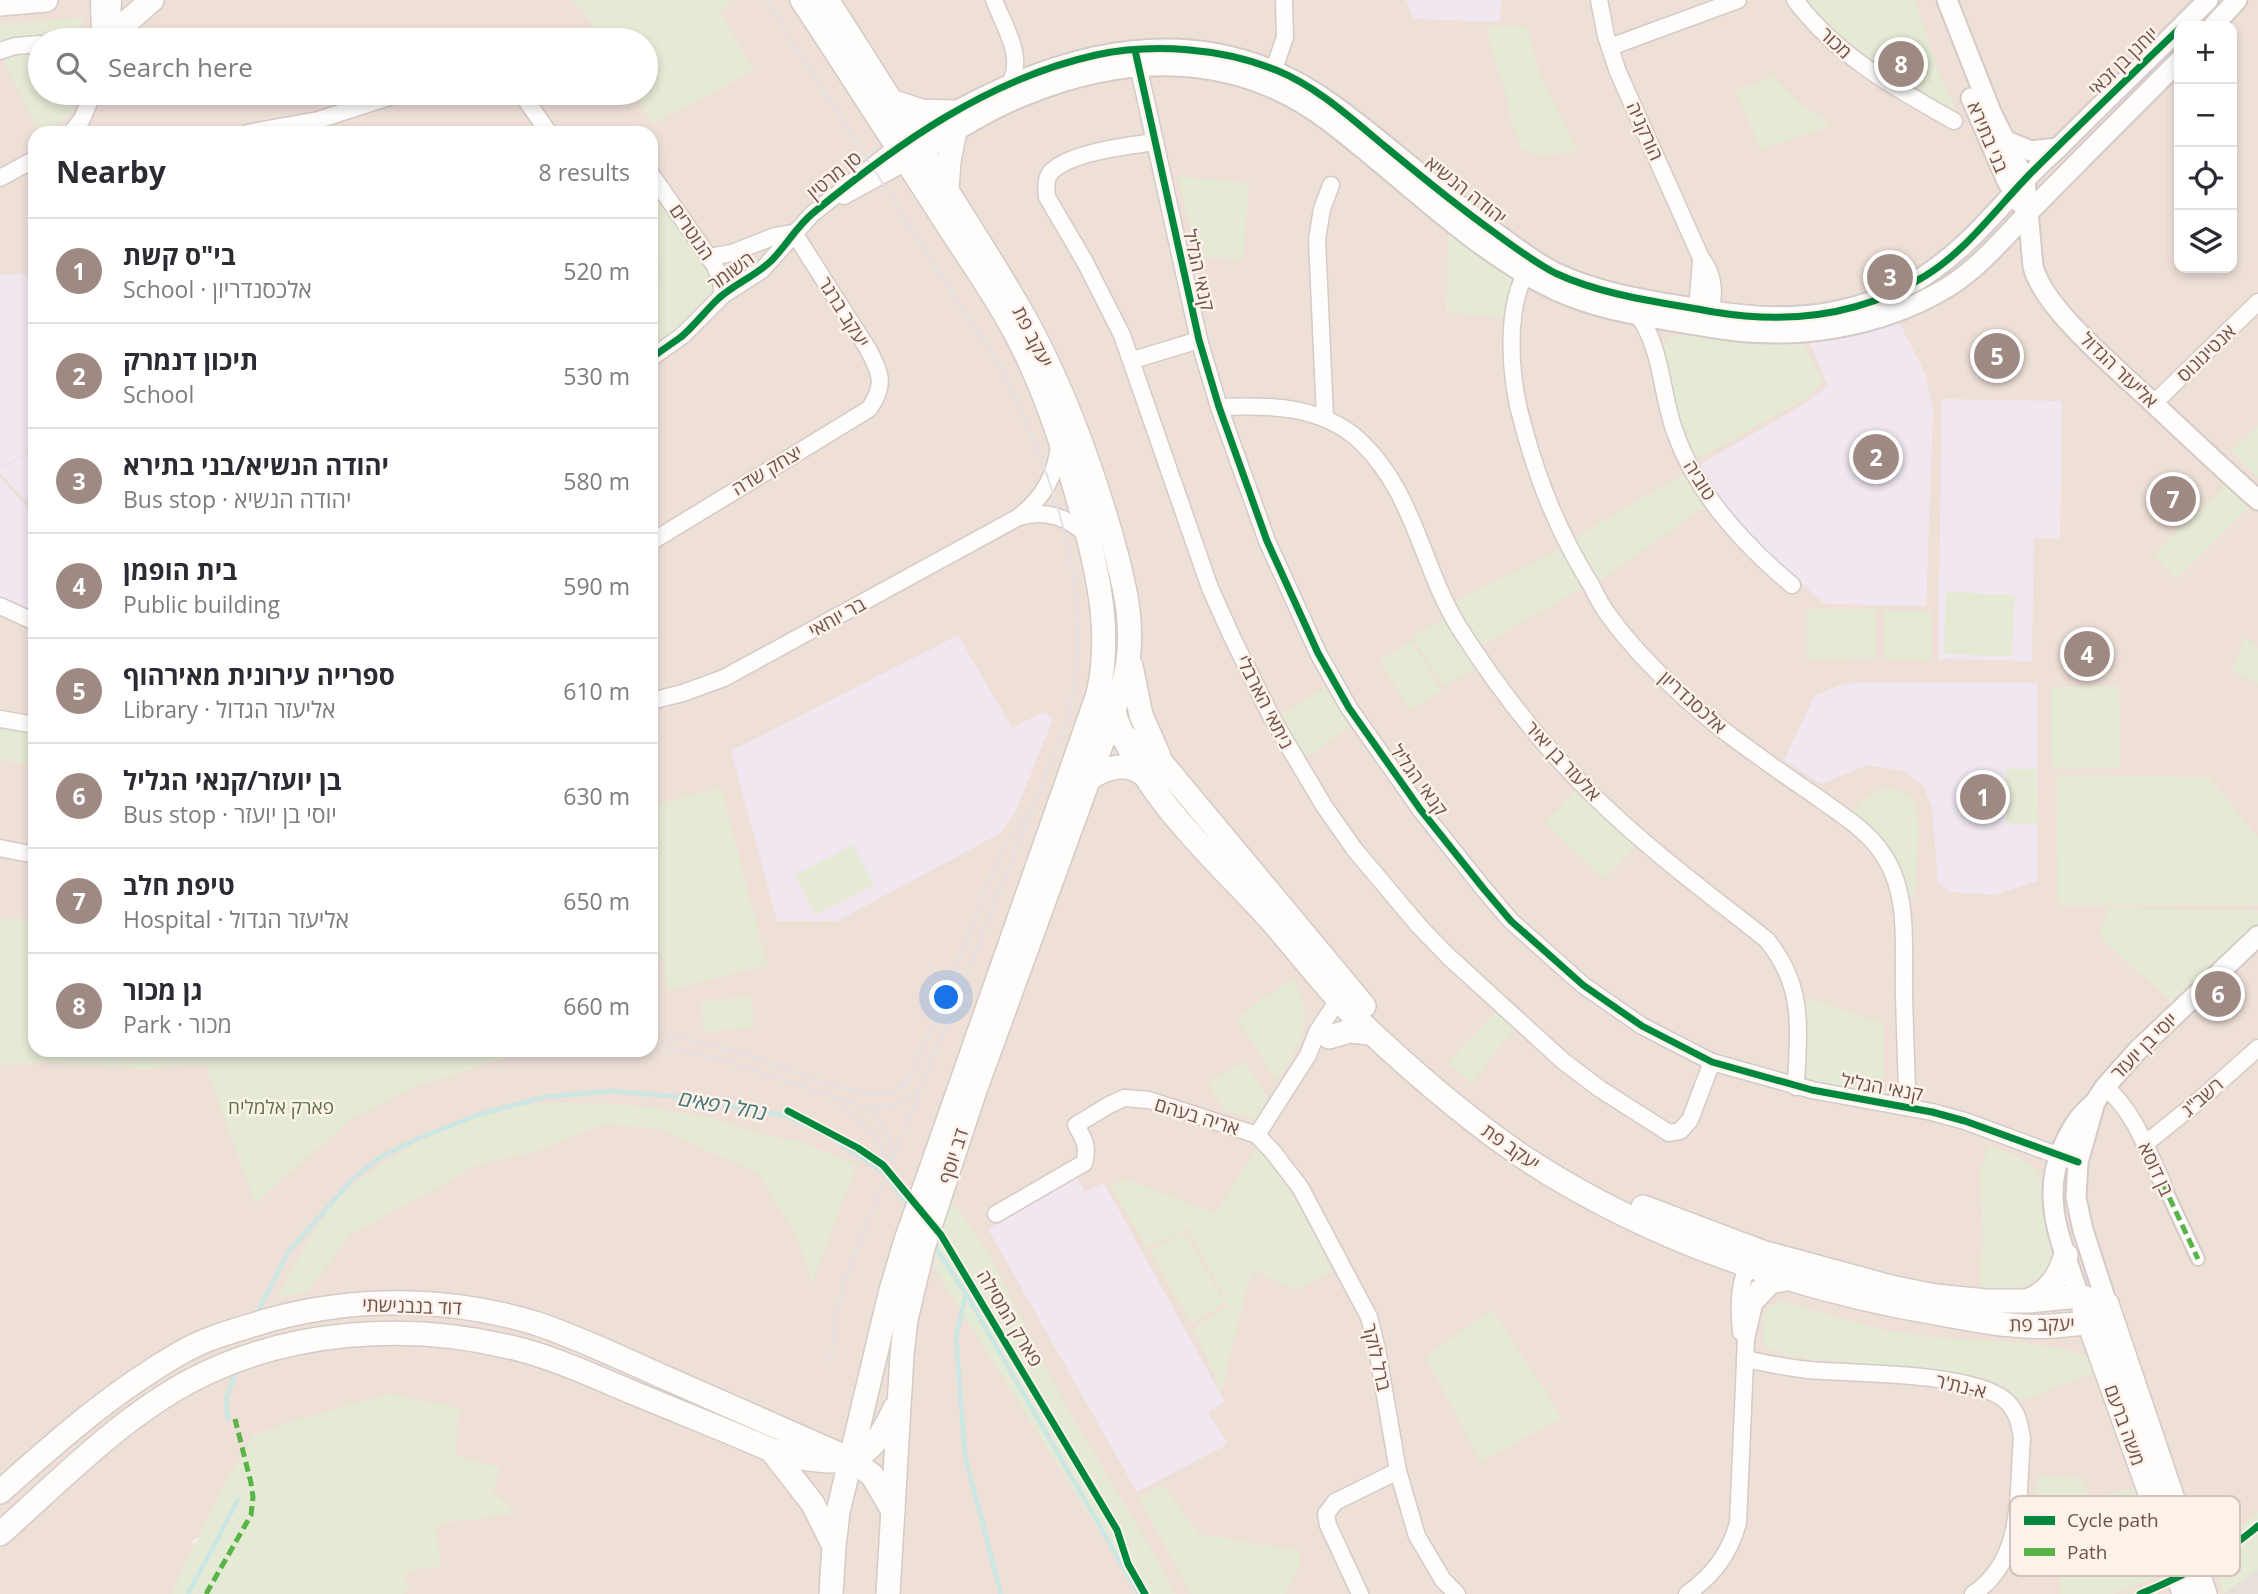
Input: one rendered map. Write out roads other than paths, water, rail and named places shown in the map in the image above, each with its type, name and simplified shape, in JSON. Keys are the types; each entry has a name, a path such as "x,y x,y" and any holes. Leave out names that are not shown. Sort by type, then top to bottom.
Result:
{"main road":[{"path":"0,4 46,0"},
{"path":"122,28 152,0"},
{"name":"יעקב פת","path":"802,0 911,149 947,190 1032,332 1079,433 1101,498 1126,592 1131,625 1130,655 1114,712"},
{"name":"יעקב פת","path":"827,0 891,101 911,149 1016,333 1059,436 1088,536 1104,615 1103,667 1098,694 1074,759"},
{"path":"891,101 955,122 948,161 947,190"},
{"path":"1090,778 1118,767 1154,770 1130,655"},
{"name":"יעקב פת","path":"1103,667 1114,712 1114,736 1154,770 1371,1033 1460,1110 1501,1142 1555,1177 1644,1224 1759,1262 1841,1275 1935,1296 1986,1301 2029,1301 2080,1296 2107,1304"},
{"path":"1074,759 1087,743 1114,736"},
{"name":"דב יוסף","path":"938,1172 974,1093 1090,778 1114,736"},
{"name":"דב יוסף","path":"831,1594 838,1511 890,1293 915,1244 1074,759"},
{"name":"יעקב פת","path":"1346,1001 1506,1128 1547,1155 1598,1186 1791,1278 1864,1299 1999,1325 2047,1327 2088,1322 2107,1304"},
{"path":"1329,1037 1350,1031 1371,1033"},
{"name":"דב יוסף","path":"888,1594 898,1402 915,1244"},
{"path":"2029,1301 2044,1293 2052,1284 2066,1255"},
{"path":"1755,1298 1770,1282 1791,1278"},
{"name":"משה ברעם","path":"2080,1296 2098,1353 2159,1496"},
{"name":"דוד בנבנישתי","path":"0,1492 99,1406 186,1350 226,1333 276,1318 339,1306 396,1302 459,1306 497,1313 582,1341 850,1459 872,1475 893,1512"},
{"name":"משה ברעם","path":"2107,1304 2164,1496"},
{"path":"2047,1327 2071,1335 2098,1353"},
{"name":"דוד בנבנישתי","path":"0,1534 96,1449 168,1395 215,1370 265,1352 338,1336 452,1336 510,1347 568,1366 771,1450 816,1459 850,1459"},
{"path":"850,1459 865,1452 875,1441 898,1402"},
{"path":"771,1450 813,1504 834,1546"},
{"name":"משה ברעם","path":"2181,1576 2184,1594"},
{"name":"משה ברעם","path":"2196,1576 2205,1594"}],"street":[{"path":"99,0 100,28"},
{"path":"112,28 113,0"},
{"path":"994,0 1014,51 1015,71 1009,85"},
{"path":"1274,78 1285,37 1284,0"},
{"name":"הורקניה","path":"1599,0 1618,72 1712,280 1698,317"},
{"path":"1610,47 1738,0"},
{"name":"מכור","path":"1795,0 1828,38 1850,58 1908,96 1954,121"},
{"name":"בני בתירא","path":"1935,0 1984,132 2019,187"},
{"name":"בני בתירא","path":"1947,0 1971,65 2004,140 2028,213"},
{"name":"יוחנן בן זכאי","path":"2188,21 2208,0"},
{"path":"2218,21 2237,0"},
{"name":"יוחנן בן זכאי","path":"2057,148 2174,35"},
{"path":"0,51 28,46"},
{"path":"1014,51 1027,64 1046,70"},
{"name":"יהודה הנשיא","path":"911,149 1009,85 1046,70 1098,55 1274,78 1444,216 1529,267 1571,297 1637,314 1782,318 1826,313 1877,300 1911,284 1935,269 1961,247 2057,148"},
{"name":"יהודה הנשיא","path":"955,122 1054,84 1106,70 1136,58"},
{"name":"קנאי הגליל","path":"1136,58 1199,340 1219,407 1262,529 1318,653 1349,708 1420,809 1483,888 1511,921 1556,963 1623,1014 1712,1062 1796,1087 1908,1107 1965,1121 2068,1159"},
{"name":"יוחנן בן זכאי","path":"2028,213 2174,66"},
{"path":"85,126 90,105"},
{"path":"285,126 318,120 365,105"},
{"path":"529,105 544,126"},
{"path":"2004,140 2031,151 2057,148"},
{"name":"ניתאי הארבלי","path":"1154,142 1087,154 1051,172 1046,184 1047,197 1112,312 1133,360 1198,555 1232,637 1300,768 1355,850 1419,926 1563,1061 1650,1123 1669,1133 1680,1131 1690,1120 1712,1062"},
{"name":"סן מרטין","path":"794,233 820,208 880,178 911,149"},
{"path":"0,178 28,163"},
{"name":"הנוטרים","path":"658,184 719,274 723,295"},
{"path":"1325,417 1317,239 1322,209 1331,185"},
{"name":"יהודה הנשיא","path":"1529,267 1752,334 1813,332 1872,319 1923,301 1970,272 1996,249 2028,213"},
{"name":"אליעזר הגדול","path":"2028,213 2036,279 2056,308 2258,500"},
{"name":"השומר","path":"709,257 732,253 765,239 794,233"},
{"name":"השומר","path":"658,353 682,335 723,295 746,281 777,255 794,233"},
{"name":"יעקב ברגר","path":"794,233 877,366 879,395"},
{"path":"1996,249 2013,248 2020,251 2033,266"},
{"name":"השומר","path":"732,253 727,262 729,272 736,280 746,281"},
{"name":"אלכסנדריון","path":"1529,267 1516,300 1513,325 1513,367 1520,415 1535,471 1573,557 1610,618 1657,671 1735,738 1862,831 1885,857 1895,876 1903,920 1908,1107"},
{"name":"אנטיגונוס","path":"2154,403 2258,302"},
{"name":"טוביה","path":"1637,314 1647,328 1672,422 1690,467 1725,519 1792,585"},
{"path":"1654,349 1662,335 1698,317"},
{"path":"1133,360 1199,340"},
{"name":"יצחק שדה","path":"658,538 869,409 879,395"},
{"name":"אלעזר בן יאיר","path":"1219,407 1274,407 1325,417 1358,439 1394,481 1458,626 1519,713 1596,798 1660,855 1766,940 1786,967 1797,1001 1796,1087"},
{"name":"בר יוחאי","path":"658,699 683,694 724,678 1017,518 1036,502 1044,491 1057,461 1059,436"},
{"name":"בר יוחאי","path":"1017,518 1034,513 1052,514 1071,523 1088,536"},
{"path":"0,606 28,619"},
{"path":"0,719 28,724"},
{"path":"0,848 28,854"},
{"name":"יוסי בן יועזר","path":"2107,1304 2078,1212 2068,1159 2078,1117 2137,1051 2258,936"},
{"path":"1308,1055 1329,1037 1346,1001"},
{"path":"1257,1135 1308,1055 1317,1032 1346,1001"},
{"name":"רשב\"ג","path":"2145,1144 2258,1048"},
{"name":"בן דוסא","path":"2100,1094 2118,1098 2132,1119 2198,1259"},
{"name":"אריה בעהם","path":"996,1214 1084,1163 1086,1144 1076,1125 1124,1098 1149,1100 1257,1135"},
{"name":"ברל לוקר","path":"1257,1135 1300,1187 1369,1317 1398,1471 1417,1536 1443,1580 1457,1594"},
{"name":"יוסי בן יועזר","path":"2068,1159 2053,1173 2052,1207 2080,1296"},
{"path":"1687,1594 1715,1571 1728,1552 1738,1524 1745,1359 1759,1262"},
{"path":"1745,1359 1740,1311 1741,1289 1759,1262"},
{"name":"א-נת'ר","path":"1745,1359 1807,1370 1907,1376 1964,1383 1990,1390 2006,1401 2021,1425 2017,1496"},
{"path":"1360,1594 1328,1525 1326,1514 1335,1502 1398,1471"},
{"name":"א-נת'ר","path":"1973,1594 1993,1578 2010,1550"}],"waterway":[{"name":"נחל רפאים","path":"255,1317 289,1251 352,1180 379,1158 417,1139 483,1113 546,1097 609,1091 682,1097 787,1116 832,1138 882,1171 910,1208"},
{"name":"נחל רפאים","path":"932,1242 966,1294 1139,1594"},
{"path":"966,1294 956,1337 965,1456 1001,1594"},
{"name":"נחל רפאים","path":"228,1420 226,1399 237,1368"},
{"name":"נחל רפאים","path":"188,1594 238,1500"}],"tram line":[{"path":"766,0 1003,372 1056,501 1068,546 1078,638 1074,684 1064,729 848,1272 835,1320 831,1362"},
{"path":"658,1033 730,1050 857,1091 886,1094 899,1089 914,1071 1000,856 1023,816"},
{"path":"658,1045 722,1060 864,1107 896,1105 920,1089"},
{"path":"837,1104 872,1132 885,1157"},
{"path":"861,1105 884,1129 895,1160"}],"place":[{"name":"גן מכור","path":"1901,64"},
{"name":"יהודה הנשיא/בני בתירא","path":"1890,277"},
{"name":"ספרייה עירונית מאירהוף","path":"1997,356"},
{"name":"תיכון דנמרק","path":"1876,457"},
{"name":"טיפת חלב","path":"2173,499"},
{"name":"בית הופמן","path":"2087,654"},
{"name":"בי\"ס קשת","path":"1983,797"},
{"name":"בן יועזר/קנאי הגליל","path":"2218,994"}],"park label":[{"name":"פארק אלמליח","path":"281,1107"}]}
